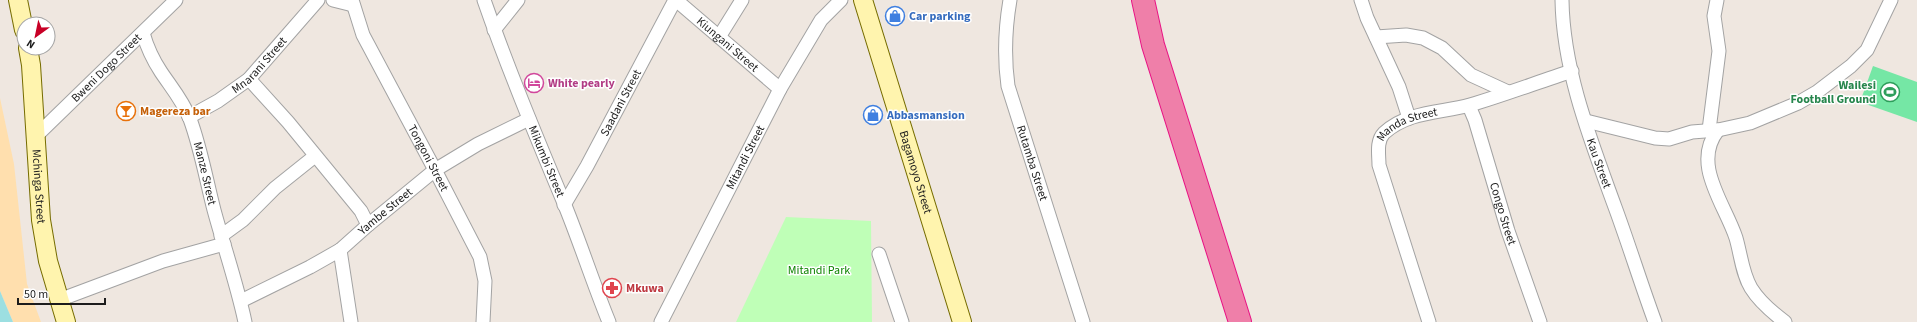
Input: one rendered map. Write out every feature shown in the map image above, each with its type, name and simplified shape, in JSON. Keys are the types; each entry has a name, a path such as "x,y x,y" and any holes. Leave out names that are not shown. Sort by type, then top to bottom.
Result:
{"highway":[{"path":"1143,0 1157,60 1240,322"}],"main road":[{"path":"18,0 21,16"},
{"name":"Bagamoyo Street","path":"863,0 962,322"},
{"name":"Mchinga Street","path":"29,56 41,220 48,261 66,322"}],"street":[{"name":"Bweni Dogo Street","path":"36,136 176,0"},
{"name":"Mnarani Street","path":"189,117 218,101 249,79 318,0"},
{"path":"333,0 353,2"},
{"name":"Mikumbi Street","path":"484,0 494,30 609,322"},
{"path":"494,30 518,0"},
{"name":"Kiungani Street","path":"675,0 780,88"},
{"name":"Saadani Street","path":"564,205 588,166 675,0"},
{"path":"719,37 742,0"},
{"name":"Mitandi Street","path":"661,322 780,88 821,20 841,0"},
{"name":"Rutamba Street","path":"1010,0 1005,42 1005,67 1008,86 1083,322"},
{"path":"1361,0 1363,9 1399,87 1409,118"},
{"name":"Kau Street","path":"1562,0 1562,23 1572,71 1586,121 1598,161 1655,322"},
{"path":"1717,0 1714,16 1719,52 1714,130 1709,145 1708,168 1713,184 1736,239 1745,278 1751,289 1762,302 1786,322"},
{"path":"1586,121 1664,139 1673,139 1692,132 1714,130 1750,123 1798,102 1833,81 1867,50 1891,0"},
{"name":"Tongoni Street","path":"353,2 363,35 480,257 485,281 483,322"},
{"name":"Manze Street","path":"143,33 148,48 157,65 177,94 189,117 202,156 222,240 241,301 245,322"},
{"path":"1376,37 1406,35 1423,38 1442,48 1471,75 1508,92"},
{"name":"Manda Street","path":"1429,322 1380,165 1378,145 1383,134 1409,118 1428,112 1469,106 1572,71"},
{"path":"249,79 288,122 360,211 368,225"},
{"name":"Congo Street","path":"1469,106 1476,120 1508,231 1540,322"},
{"name":"Yambe Street","path":"241,301 310,267 340,250 435,170 478,144 529,118"},
{"path":"59,300 222,240 275,188 315,156"},
{"path":"340,250 351,322"},
{"path":"879,254 902,322"}],"sand":[{"path":"0,98 14,164 27,284 41,322 13,322 0,291"}],"green space":[{"name":"Wailesi Football Ground","path":"1873,66 1917,82 1917,122 1860,102"},
{"name":"Mitandi Park","path":"786,217 871,221 872,322 736,322"}],"water":[{"path":"0,291 13,322 0,322"}],"place":[{"name":"Car parking","path":"895,16"},
{"name":"White pearly","path":"534,83"},
{"name":"Wailesi Football Ground","path":"1890,92"},
{"name":"Magereza bar","path":"126,111"},
{"name":"Abbasmansion","path":"873,115"},
{"name":"Mkuwa","path":"612,288"}]}
